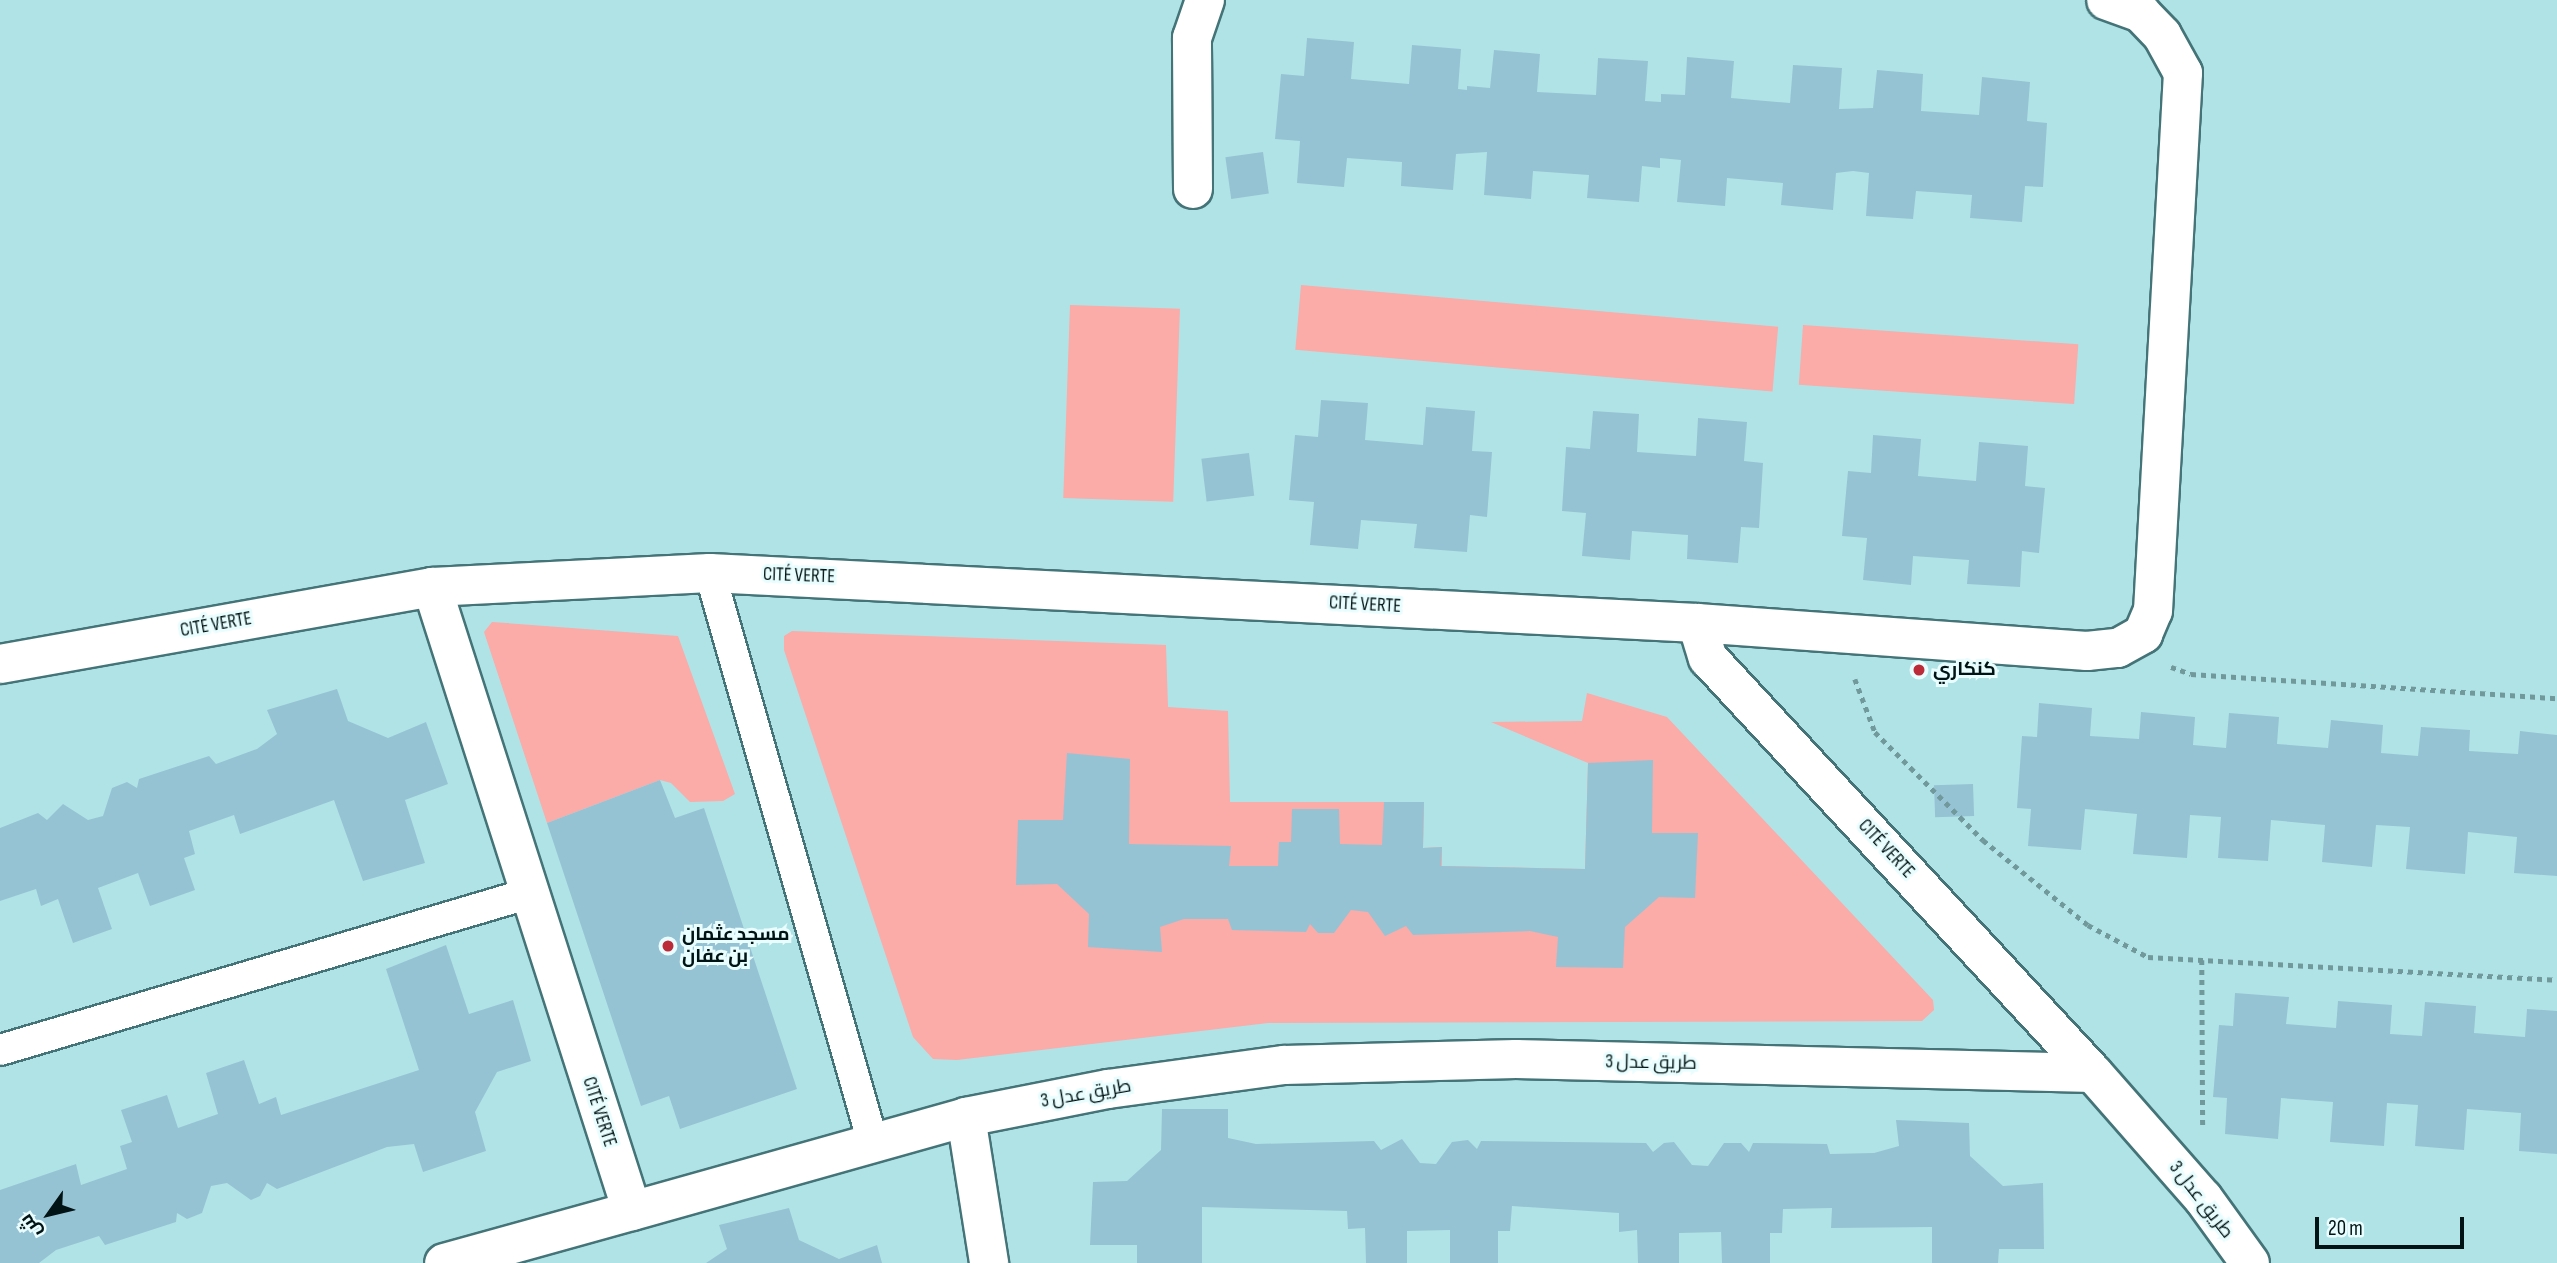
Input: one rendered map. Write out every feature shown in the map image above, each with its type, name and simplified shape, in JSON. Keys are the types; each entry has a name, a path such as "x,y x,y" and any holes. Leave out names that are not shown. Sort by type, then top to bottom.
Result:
{"street":[{"path":"1193,188 1192,38 1205,0"},
{"path":"1697,623 2087,650 2118,648 2144,634 2153,611 2183,73 2162,35 2141,13 2106,0"},
{"name":"CITÉ VERTE","path":"0,664 432,587 710,573 1697,623 1708,658 2094,1073"},
{"name":"CITÉ VERTE","path":"432,587 527,894 632,1212"},
{"name":"طريق عدل 3","path":"632,1212 966,1117 1108,1088 1284,1065 1516,1059 2094,1073 2203,1198 2250,1263"},
{"path":"966,1117 989,1263"},
{"path":"444,1263 632,1212"}],"lane":[{"path":"710,573 873,1143"},
{"path":"0,1050 527,894"}],"path":[{"path":"1838,632 1875,732 1983,840 2088,925 2148,957 2557,979"},
{"path":"2118,648 2191,674 2557,698"},
{"path":"2202,960 2203,1198"}],"shaded area":[{"path":"1301,285 1778,327 1773,392 1295,350"},
{"path":"1070,305 1180,309 1173,502 1063,498"},
{"path":"1803,325 2078,344 2074,404 1799,385"},
{"path":"492,622 678,636 735,794 723,801 690,802 671,783 660,780 547,823 484,632"},
{"path":"792,631 1166,645 1168,707 1228,711 1230,802 1424,802 1423,848 1442,847 1442,866 1585,869 1588,763 1491,722 1582,721 1587,693 1667,717 1933,1000 1934,1010 1922,1021 1268,1023 957,1060 933,1059 913,1037 784,650 784,636"}],"building":[{"path":"1307,38 1354,42 1351,79 1409,84 1412,45 1461,49 1458,89 1467,90 1467,86 1490,88 1494,50 1540,54 1537,92 1596,95 1598,58 1648,61 1645,101 1661,102 1661,94 1685,95 1687,57 1734,61 1731,98 1790,103 1793,65 1842,68 1839,109 1873,108 1877,70 1923,74 1921,111 1979,115 1982,77 2030,82 2027,121 2047,123 2043,187 2025,186 2022,222 1970,218 1972,195 1916,191 1913,219 1866,216 1869,173 1853,171 1836,173 1833,210 1781,205 1783,183 1727,178 1725,206 1677,202 1681,160 1660,158 1660,168 1642,166 1639,202 1587,198 1589,175 1533,171 1531,199 1484,195 1487,152 1456,154 1453,190 1401,186 1402,162 1347,158 1344,187 1297,183 1300,141 1275,139 1281,74 1304,76"},
{"path":"1263,152 1269,194 1231,199 1225,157"},
{"path":"1321,400 1368,403 1365,440 1423,445 1426,407 1475,411 1472,451 1492,452 1487,517 1470,515 1467,552 1414,548 1417,524 1361,520 1358,549 1310,545 1314,502 1289,500 1295,435 1318,437"},
{"path":"1593,411 1639,414 1637,452 1696,456 1698,418 1747,422 1744,461 1763,463 1759,528 1741,527 1738,563 1687,559 1688,535 1632,531 1630,560 1582,556 1586,513 1562,511 1566,447 1590,449"},
{"path":"1873,435 1921,439 1918,476 1976,481 1979,442 2028,446 2025,486 2045,488 2039,553 2022,551 2020,587 1967,584 1969,560 1913,556 1911,585 1863,580 1867,538 1842,536 1848,471 1871,473"},
{"path":"1249,453 1254,496 1207,502 1201,459"},
{"path":"337,689 348,721 388,738 426,722 448,784 405,800 425,863 363,881 334,800 240,834 234,815 189,831 195,854 184,858 195,890 150,906 138,873 98,888 112,929 73,943 58,899 41,906 36,889 0,901 0,828 38,813 47,820 63,804 88,820 103,816 112,788 127,782 137,788 139,779 209,756 216,764 257,749 277,734 267,710"},
{"path":"2039,703 2092,708 2090,736 2139,739 2141,712 2195,717 2193,745 2226,748 2229,713 2279,717 2277,744 2328,748 2331,720 2383,725 2381,753 2418,756 2421,727 2470,730 2469,751 2518,754 2520,731 2557,735 2557,876 2514,873 2517,837 2468,832 2465,874 2406,869 2410,827 2376,825 2372,867 2322,862 2325,825 2271,820 2268,861 2218,858 2221,817 2190,815 2187,858 2133,854 2137,814 2085,809 2081,850 2028,846 2031,809 2017,808 2022,736 2037,737"},
{"path":"1067,753 1130,759 1129,844 1231,846 1229,866 1278,866 1279,842 1291,842 1292,809 1339,809 1340,844 1382,845 1384,802 1424,802 1423,848 1442,847 1441,866 1585,869 1588,763 1653,760 1652,833 1698,833 1695,898 1659,897 1625,927 1623,968 1556,967 1558,937 1530,931 1413,935 1406,926 1385,936 1368,912 1351,910 1334,933 1318,933 1310,924 1306,932 1232,930 1228,919 1184,919 1160,927 1162,952 1088,947 1089,914 1057,884 1016,885 1018,820 1063,820"},
{"name":"مسجد عثمان بن عفان","path":"660,780 675,818 704,808 797,1089 680,1129 669,1096 641,1106 547,823"},
{"path":"1973,784 1974,816 1935,817 1934,785"},
{"path":"446,945 469,1014 513,1000 531,1061 497,1072 475,1112 486,1151 423,1172 414,1144 387,1147 277,1189 267,1183 260,1196 251,1200 227,1183 211,1186 202,1213 187,1219 177,1213 176,1222 105,1245 99,1236 56,1250 39,1263 0,1263 0,1190 76,1164 81,1185 127,1169 120,1146 132,1142 121,1110 167,1095 178,1128 218,1114 206,1073 244,1060 259,1104 276,1097 281,1115 419,1070 386,969"},
{"path":"2235,993 2289,997 2286,1024 2336,1028 2338,1001 2392,1005 2390,1034 2422,1036 2425,1002 2476,1006 2474,1033 2525,1037 2527,1009 2557,1011 2557,1154 2519,1151 2521,1113 2467,1109 2464,1150 2415,1146 2418,1105 2387,1103 2384,1146 2330,1142 2333,1102 2281,1098 2278,1139 2225,1134 2227,1098 2213,1097 2219,1025 2233,1026"},
{"path":"1162,1109 1228,1109 1228,1138 1256,1144 1374,1141 1381,1150 1402,1139 1420,1163 1436,1164 1452,1142 1468,1140 1477,1149 1481,1141 1646,1143 1653,1152 1664,1143 1674,1142 1692,1165 1708,1166 1724,1143 1741,1143 1749,1152 1753,1143 1827,1144 1830,1154 1874,1153 1899,1146 1896,1120 1969,1123 1970,1156 2003,1186 2043,1183 2044,1249 1999,1249 1998,1263 1932,1263 1932,1227 1831,1228 1832,1208 1783,1209 1782,1233 1770,1233 1770,1263 1722,1263 1721,1232 1679,1233 1679,1263 1638,1263 1637,1230 1619,1232 1619,1213 1512,1206 1510,1231 1498,1231 1498,1263 1450,1263 1450,1230 1407,1231 1407,1263 1366,1263 1365,1228 1348,1229 1347,1211 1202,1207 1202,1263 1137,1263 1137,1245 1090,1245 1093,1182 1127,1181 1161,1150"},
{"path":"789,1208 799,1240 839,1259 877,1245 882,1263 706,1263 727,1249 719,1225"}],"place":[{"name":"كنكاري","path":"1919,670"},
{"name":"مسجد عثمان بن عفان","path":"668,946"}]}
